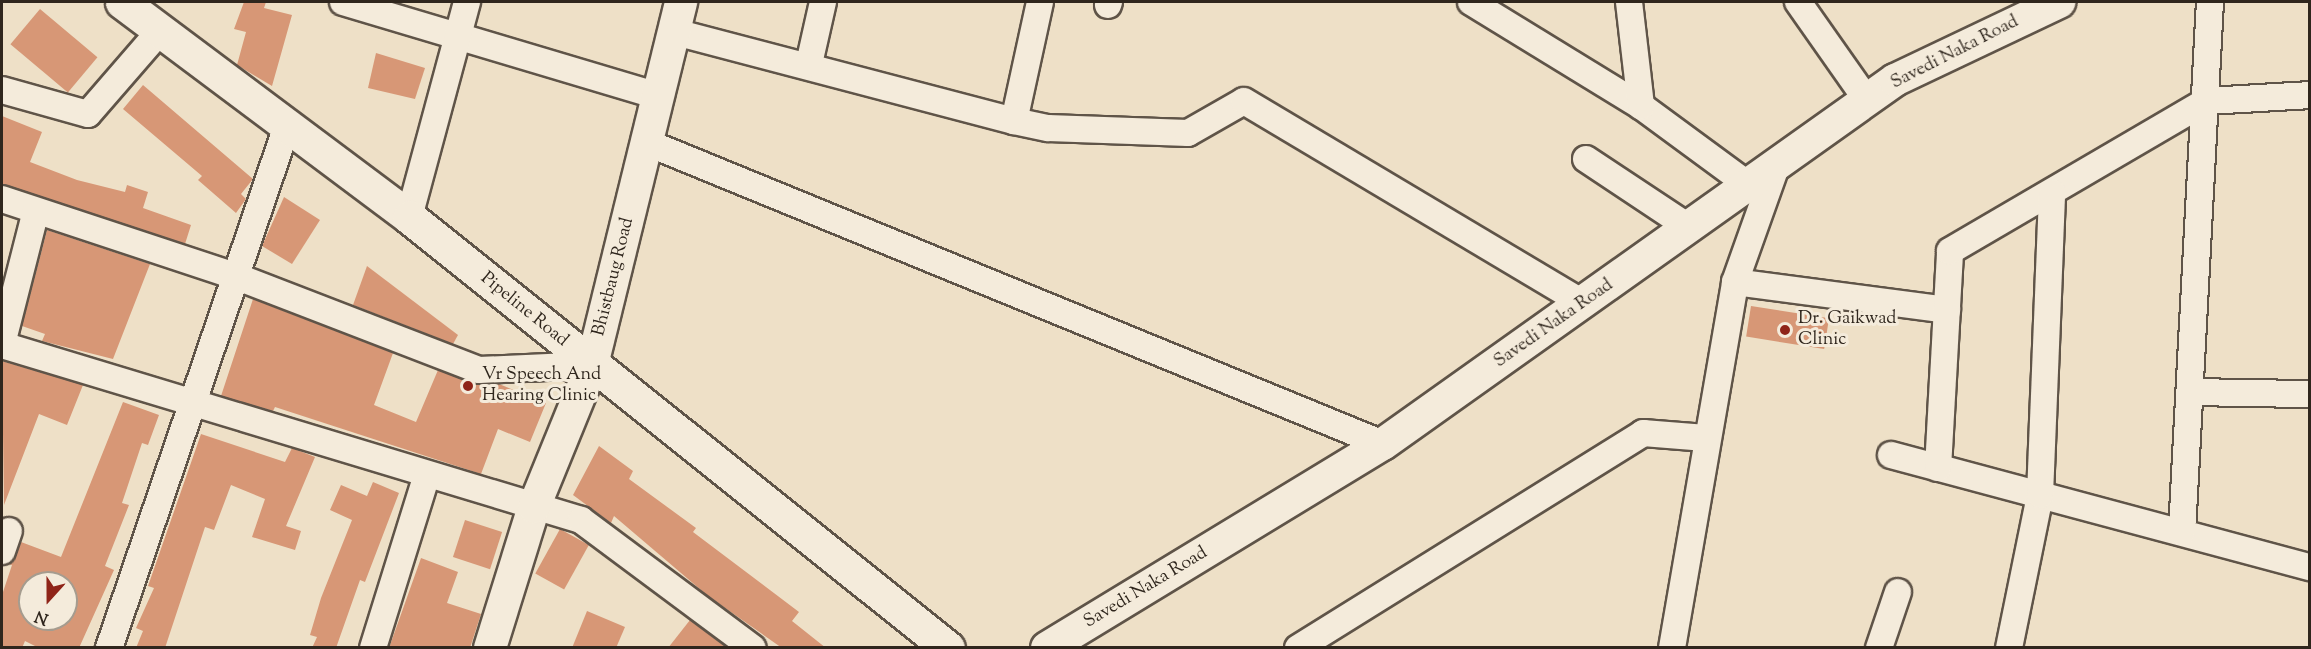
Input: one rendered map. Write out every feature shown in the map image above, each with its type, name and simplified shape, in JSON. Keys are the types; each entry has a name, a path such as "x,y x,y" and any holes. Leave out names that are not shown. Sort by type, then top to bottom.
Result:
{"main road":[{"name":"Pipeline Road","path":"122,2 159,32 409,217 948,648"}],"street":[{"path":"343,2 659,96"},
{"path":"409,217 467,2"},
{"name":"Bhistbaug Road","path":"490,648 534,507 592,365 681,2"},
{"path":"809,64 823,2"},
{"path":"1014,121 1040,2"},
{"path":"1471,2 1641,106 1750,186"},
{"path":"1629,2 1641,106"},
{"path":"1798,2 1867,100"},
{"name":"Savedi Naka Road","path":"1047,648 1383,444 1750,186 1778,161 1895,81 2059,2"},
{"path":"2182,532 2208,101 2210,2"},
{"path":"2,90 88,114 159,32"},
{"path":"675,32 809,64 1014,121 1048,128 1188,133 1244,101 1583,303"},
{"path":"1938,468 1950,251 2208,101 2310,95"},
{"path":"109,648 287,126"},
{"path":"648,143 1383,444"},
{"path":"1586,159 1690,228"},
{"path":"1672,648 1706,438 1735,282 1778,161"},
{"path":"2009,648 2040,495 2052,192"},
{"path":"2,200 235,276 479,370 592,365"},
{"path":"36,211 2,344 191,404 581,520 753,648"},
{"path":"1735,282 1947,310"},
{"path":"2190,392 2310,394"},
{"path":"1298,648 1643,433 1706,438"},
{"path":"1891,455 2310,567"},
{"path":"373,648 427,475"},
{"path":"1880,648 1898,592"}],"building":[{"path":"244,2 266,2 264,8 292,15 272,86 237,65 246,32 234,29"},
{"path":"40,9 97,57 68,92 10,44"},
{"path":"376,53 425,68 415,99 368,88"},
{"path":"143,85 253,179 241,194 246,199 236,213 198,180 202,176 123,109"},
{"path":"2,116 42,132 30,162 77,180 125,192 127,185 148,192 143,208 191,225 185,244 2,184"},
{"path":"284,197 320,220 292,264 262,246"},
{"path":"47,230 150,264 113,359 42,341 45,334 22,326"},
{"path":"367,266 458,335 453,344 353,305"},
{"path":"253,299 393,353 374,405 416,422 438,370 492,388 499,384 546,403 530,442 498,429 481,474 275,407 273,411 221,396"},
{"path":"1751,306 1829,318 1824,349 1746,337"},
{"path":"2,361 83,385 67,425 39,414 4,505"},
{"path":"123,402 159,415 148,445 142,443 122,503 129,505 105,566 114,570 79,648 39,648 25,641 22,648 2,648 2,595 12,565 8,564 21,542 61,557"},
{"path":"201,434 285,462 292,448 315,457 286,526 301,531 295,550 252,537 265,499 231,485 214,530 205,527 165,648 136,648 143,631 136,628 154,588 148,586"},
{"path":"599,446 633,471 629,479 696,528 693,532 799,612 792,621 826,648 782,648 708,596 614,516 611,523 573,495"},
{"path":"373,482 399,493 365,582 360,580 336,648 312,648 317,637 310,635 321,598 352,520 330,510 341,485 367,496"},
{"path":"465,520 502,532 490,569 453,557"},
{"path":"560,529 589,545 564,590 535,574"},
{"path":"421,558 458,572 447,603 481,614 470,648 389,648"},
{"path":"587,611 625,627 616,648 572,648"},
{"path":"690,620 727,648 668,648"}],"place":[{"name":"Dr. Gaikwad Clinic","path":"1785,330"},
{"name":"Vr Speech And Hearing Clinic","path":"468,386"}]}
